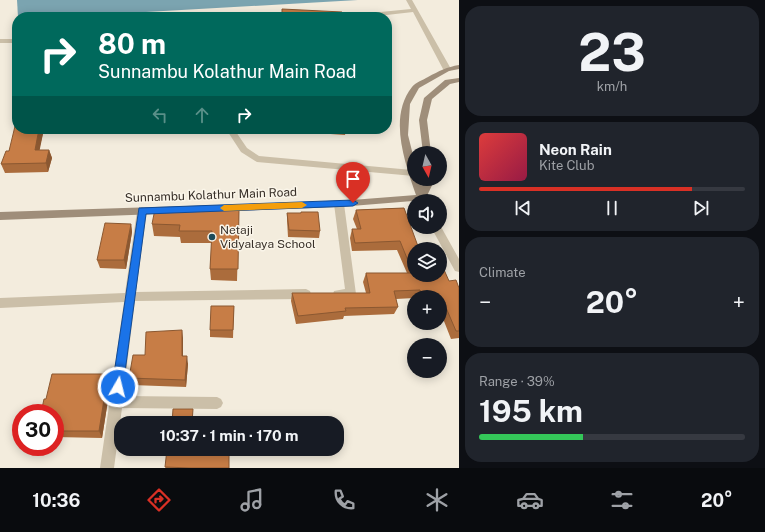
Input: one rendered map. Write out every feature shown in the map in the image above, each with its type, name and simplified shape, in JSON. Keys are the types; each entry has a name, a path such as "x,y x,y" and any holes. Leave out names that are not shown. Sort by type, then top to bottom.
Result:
{"street":[{"path":"409,0 447,69"},
{"path":"392,13 415,10"},
{"path":"0,41 12,41"},
{"path":"407,148 404,135 406,104 416,87 447,69 459,67"},
{"path":"426,146 423,120 428,98 448,82 459,80"},
{"path":"233,134 244,150 257,158 407,176"},
{"name":"Sunnambu Kolathur Main Road","path":"0,216 339,204 407,200"},
{"path":"0,303 130,297 351,294 339,204"},
{"path":"107,468 142,211"},
{"path":"440,234 459,268"},
{"path":"116,402 217,403"}],"water":[{"path":"17,0 358,0 146,12 18,12"}],"building":[{"path":"282,9 342,12 282,12"},
{"path":"13,134 38,134 35,150 49,150 46,163 1,164 6,151 9,151"},
{"path":"356,171 360,186 344,186 340,172"},
{"path":"404,208 407,216 407,234 414,234 416,242 407,242 407,258 400,241 355,243 352,229 361,229 356,210"},
{"path":"155,209 239,210 238,269 210,269 212,231 179,231 180,225 152,224"},
{"path":"318,212 320,231 289,230 287,213"},
{"path":"105,223 131,224 124,260 97,260"},
{"path":"366,273 407,273 407,282 447,282 447,276 449,281 456,280 459,288 459,331 456,331 447,310 447,290 394,291 398,307 345,308 346,311 298,316 292,293 370,293"},
{"path":"211,306 234,306 233,330 210,330"},
{"path":"182,330 182,356 187,356 185,380 129,378 133,355 145,355 146,332"},
{"path":"52,374 108,374 99,431 64,431 64,404 43,404 44,399 46,399"},
{"path":"173,409 193,409 192,416 172,416"},
{"path":"166,456 229,456 229,468 165,467"}],"slow traffic":[{"path":"224,208 302,205"}],"place":[{"name":"Netaji Vidyalaya School","path":"212,237"}],"route":[{"path":"118,387 142,211 353,203"}]}
